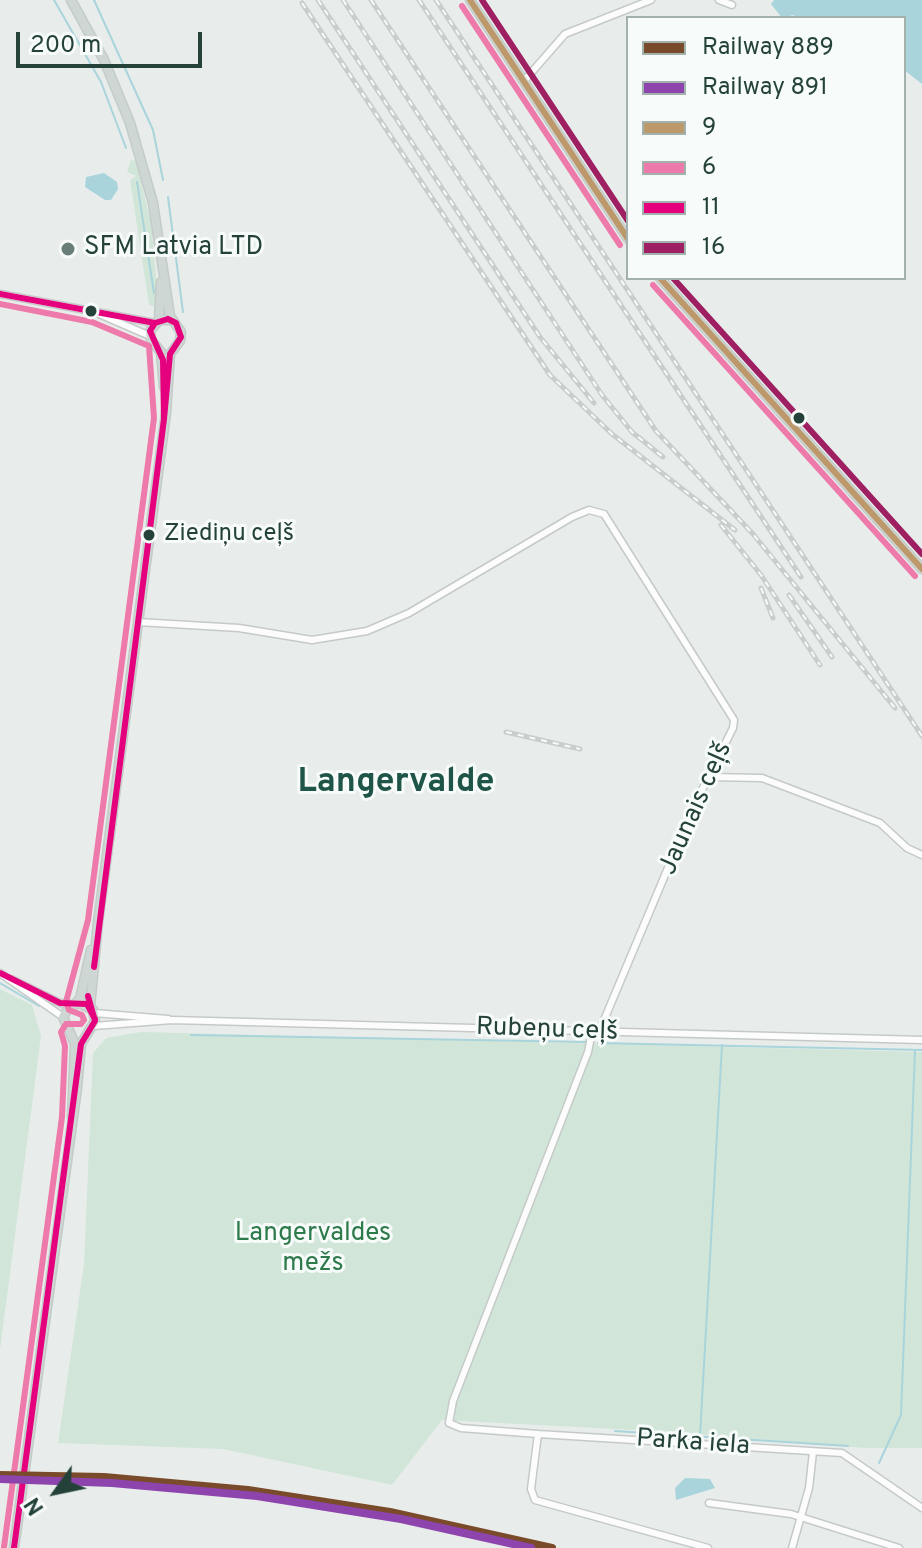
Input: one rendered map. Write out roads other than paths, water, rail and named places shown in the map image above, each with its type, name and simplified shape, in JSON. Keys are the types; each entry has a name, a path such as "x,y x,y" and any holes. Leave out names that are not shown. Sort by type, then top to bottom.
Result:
{"main road":[{"path":"14,1548 72,1118 86,1034 94,1026 92,1010 98,922 172,349 181,337 179,327 172,320 150,191 130,123 104,60 71,0"},
{"path":"470,0 626,236"},
{"path":"163,269 157,322 150,336 163,360 164,419"},
{"path":"662,280 922,569"},
{"path":"157,322 172,320"},
{"path":"159,349 172,349"},
{"path":"72,1118 75,1044 63,1017 80,999 98,922"},
{"path":"74,1004 92,1010"},
{"path":"71,1033 86,1034"}],"street":[{"path":"524,81 565,34 651,0"},
{"path":"719,0 732,5"},
{"path":"0,294 157,322"},
{"path":"95,312 150,336"},
{"name":"Jaunais ceļš","path":"138,622 239,628 312,640 367,631 409,613 589,510 604,514 734,720 596,1032 453,1401 449,1423"},
{"path":"709,777 762,778 880,823 907,848 922,855"},
{"path":"0,973 60,1003 74,1004"},
{"path":"11,979 63,1017"},
{"name":"Rubeņu ceļš","path":"92,1010 172,1020 922,1040"},
{"name":"Rubeņu ceļš","path":"94,1026 172,1020"},
{"name":"Parka iela","path":"449,1423 461,1428 538,1434 842,1453 922,1508"},
{"path":"538,1434 531,1489 535,1500 708,1548"},
{"path":"792,1548 809,1488 813,1452"},
{"path":"709,1503 800,1517 899,1548"}],"water":[{"path":"774,0 922,0 922,84 906,72 906,16 780,16 771,4"},
{"path":"104,173 117,182 118,189 111,200 105,200 85,187 86,177"},
{"path":"685,1478 710,1479 715,1488 676,1500 675,1488"}],"waterway":[{"path":"54,0 101,82 126,148"},
{"path":"94,0 153,130 163,180"},
{"path":"137,182 154,293"},
{"path":"168,197 183,312"},
{"path":"0,983 39,1006"},
{"path":"191,1035 586,1042"},
{"path":"598,1043 922,1050"},
{"path":"700,1436 722,1045"},
{"path":"879,1463 901,1415 915,1050"},
{"path":"615,1431 848,1446"}],"railway":[{"path":"318,0 540,337 594,403"},
{"path":"343,0 602,395 632,432 663,457"},
{"path":"371,0 656,431 753,534 895,708"},
{"path":"419,0 801,577"},
{"path":"436,0 922,736"},
{"path":"302,3 550,375 612,434 735,530"},
{"path":"721,525 761,575 820,665"},
{"path":"761,588 773,618"},
{"path":"789,595 832,657"},
{"path":"506,732 580,749"}],"rail line":[{"name":"889","path":"0,1475 104,1477 248,1490 390,1512 552,1548"},
{"name":"891","path":"0,1479 112,1483 257,1496 401,1519 531,1548"}],"place":[{"name":"SFM Latvia LTD","path":"68,249"},
{"name":"Ziediņu ceļš","path":"149,535"}],"district":[{"name":"Langervalde","path":"396,784"}],"park label":[{"name":"Langervaldes mežs","path":"313,1250"}]}
